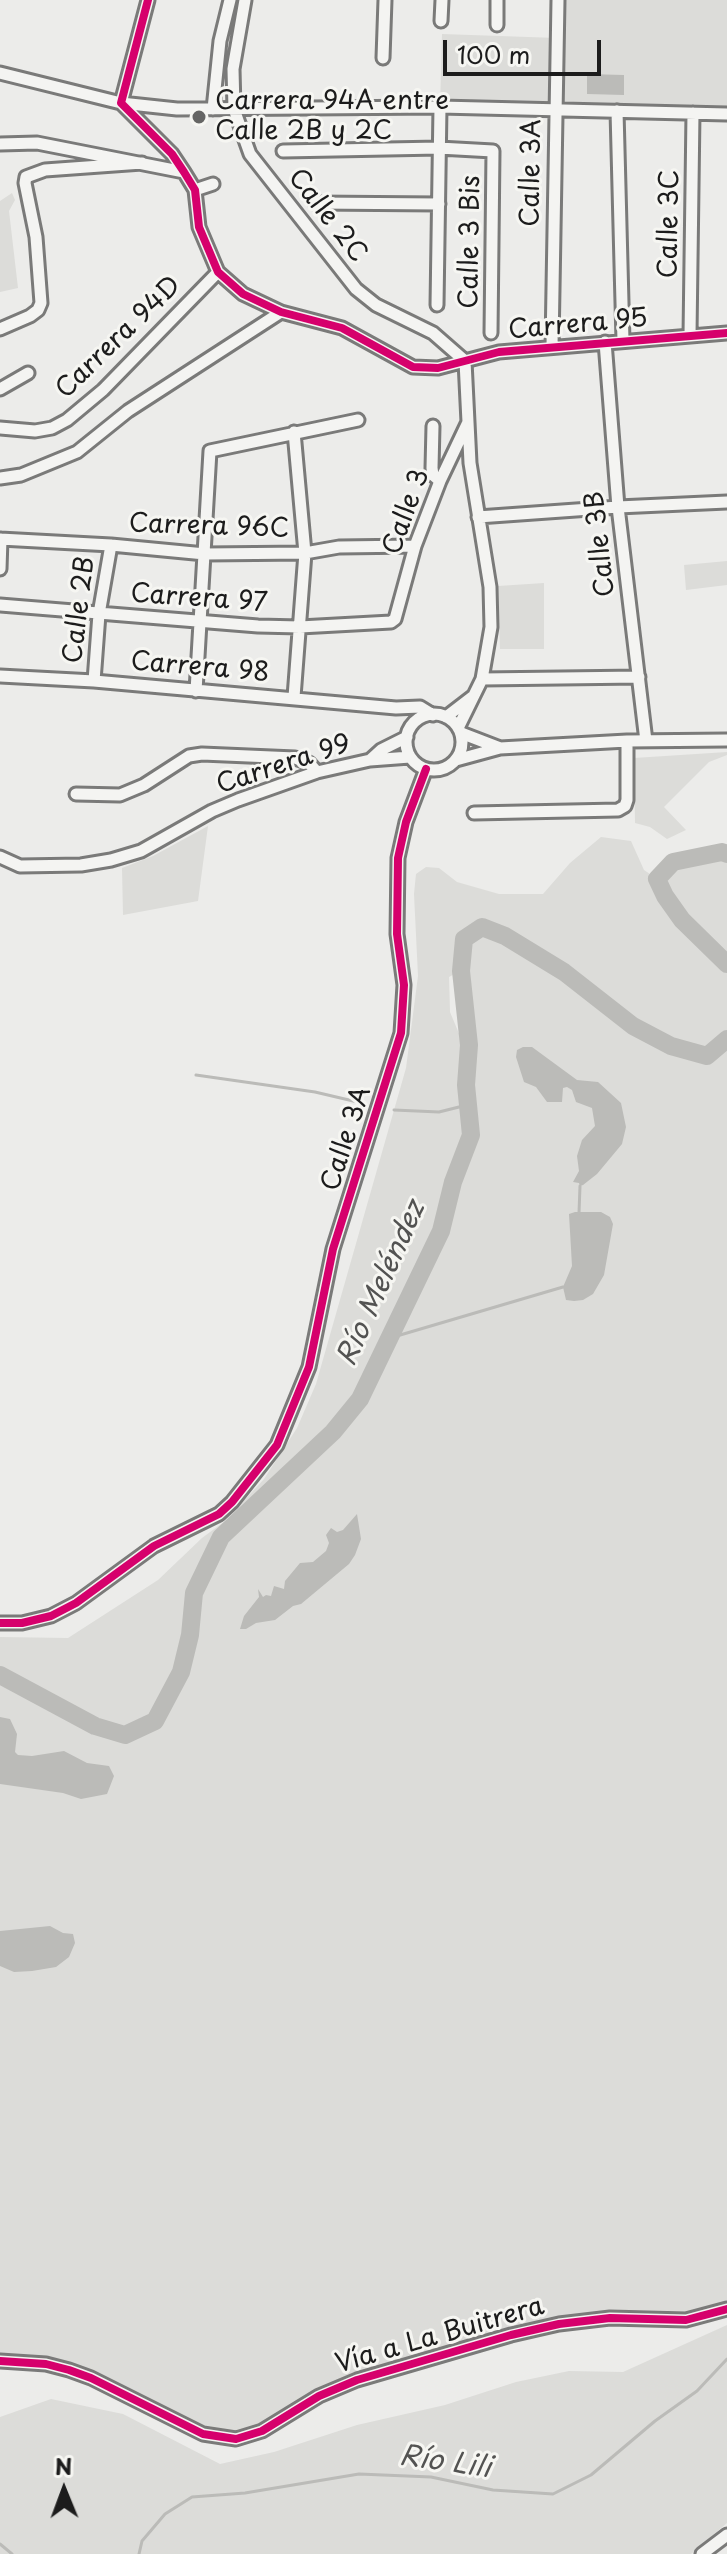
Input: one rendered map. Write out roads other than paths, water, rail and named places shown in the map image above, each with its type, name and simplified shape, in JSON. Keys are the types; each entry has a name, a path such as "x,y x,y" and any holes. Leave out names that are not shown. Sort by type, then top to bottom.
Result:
{"street":[{"path":"121,103 148,0"},
{"path":"213,109 220,41 230,0"},
{"name":"Calle 2C","path":"245,0 233,69 234,109 250,154 356,289 376,305 433,333 465,361"},
{"path":"383,58 385,0"},
{"path":"441,21 442,0"},
{"path":"497,0 497,25"},
{"name":"Calle 3A","path":"552,346 558,0"},
{"path":"0,73 121,103 177,109 440,107 727,114"},
{"path":"121,103 172,154 195,190 199,227 218,272"},
{"path":"437,305 440,107"},
{"path":"617,111 623,341"},
{"name":"Calle 3C","path":"690,335 693,113"},
{"path":"0,144 37,143 184,172"},
{"path":"283,151 439,148"},
{"name":"Calle 3 Bis","path":"439,148 493,151 491,333"},
{"path":"0,329 38,310 41,303 36,237 26,177 45,170 142,163"},
{"path":"195,190 213,184"},
{"path":"315,203 439,204"},
{"name":"Carrera 95","path":"218,272 243,294 281,312 342,328 413,367 438,368 499,352 552,346 727,333"},
{"name":"Carrera 94D","path":"0,428 35,431 52,428 67,420 103,390 218,272"},
{"path":"0,478 21,475 77,452 140,403 281,312"},
{"name":"Calle 3B","path":"605,342 618,507 646,741"},
{"path":"456,760 462,748 460,731 482,679 491,627 490,587 470,463 465,361"},
{"path":"0,389 28,373"},
{"path":"196,691 210,451 358,420"},
{"name":"Calle 3","path":"395,619 415,546 440,481 468,422"},
{"path":"433,426 432,468 433,475 440,481"},
{"path":"294,432 305,553 294,697"},
{"path":"478,517 727,502"},
{"path":"0,569 1,539"},
{"name":"Carrera 96C","path":"1,539 205,554 305,553 339,547 415,546"},
{"name":"Calle 2B","path":"94,681 99,614 111,545"},
{"name":"Carrera 97","path":"0,605 300,627 391,622 395,619"},
{"name":"Carrera 98","path":"0,676 294,697 396,708 420,707 433,715"},
{"path":"482,679 639,677"},
{"path":"446,717 460,703 472,697"},
{"path":"396,708 413,725"},
{"path":"500,748 460,731 446,717 433,715 423,717 413,725 407,737 410,757 426,769 442,769 456,760 500,748 627,741 727,740"},
{"name":"Carrera 99","path":"370,760 381,750 407,737"},
{"path":"474,813 618,810 625,806 627,800 627,741"},
{"path":"76,794 120,795 144,785 189,756 202,754 295,758 309,763 317,772"},
{"name":"Carrera 99","path":"0,857 20,866 81,865 111,860 141,851 212,811 317,772 370,760 410,757"},
{"name":"Calle 3A","path":"0,1623 22,1623 64,1610 154,1546 219,1514 277,1445 309,1367 333,1249 401,1033 404,985 397,934 398,858 406,822 426,769"},
{"name":"Vía a La Buitrera","path":"0,2361 46,2364 69,2370 203,2434 236,2439 262,2431 319,2396 357,2380 511,2335 559,2324 610,2318 686,2320 727,2309"},
{"path":"702,2554 727,2535"}],"waterway":[{"name":"Río Meléndez","path":"727,854 722,852 673,862 657,879 682,920 727,964"},
{"name":"Río Meléndez","path":"0,1675 95,1726 125,1735 155,1721 181,1672 190,1635 194,1593 221,1537 333,1432 360,1399 441,1231 453,1182 471,1135 466,1085 469,1045 461,971 464,939 482,927 505,936 564,972 633,1026 671,1046 707,1056 727,1039"},
{"path":"196,1075 315,1092 366,1104"},
{"path":"394,1110 439,1112 467,1105"},
{"path":"579,1213 580,1186"},
{"path":"390,1338 563,1287"},
{"name":"Río Lili","path":"139,2554 142,2541 165,2514 192,2497 245,2493 359,2474 431,2477 493,2490 553,2494 591,2475 655,2421 697,2391 727,2359"},
{"name":"Río Lili","path":"0,2544 12,2554"}],"place":[{"name":"Carrera 94A entre Calle 2B y 2C","path":"199,117"}]}
